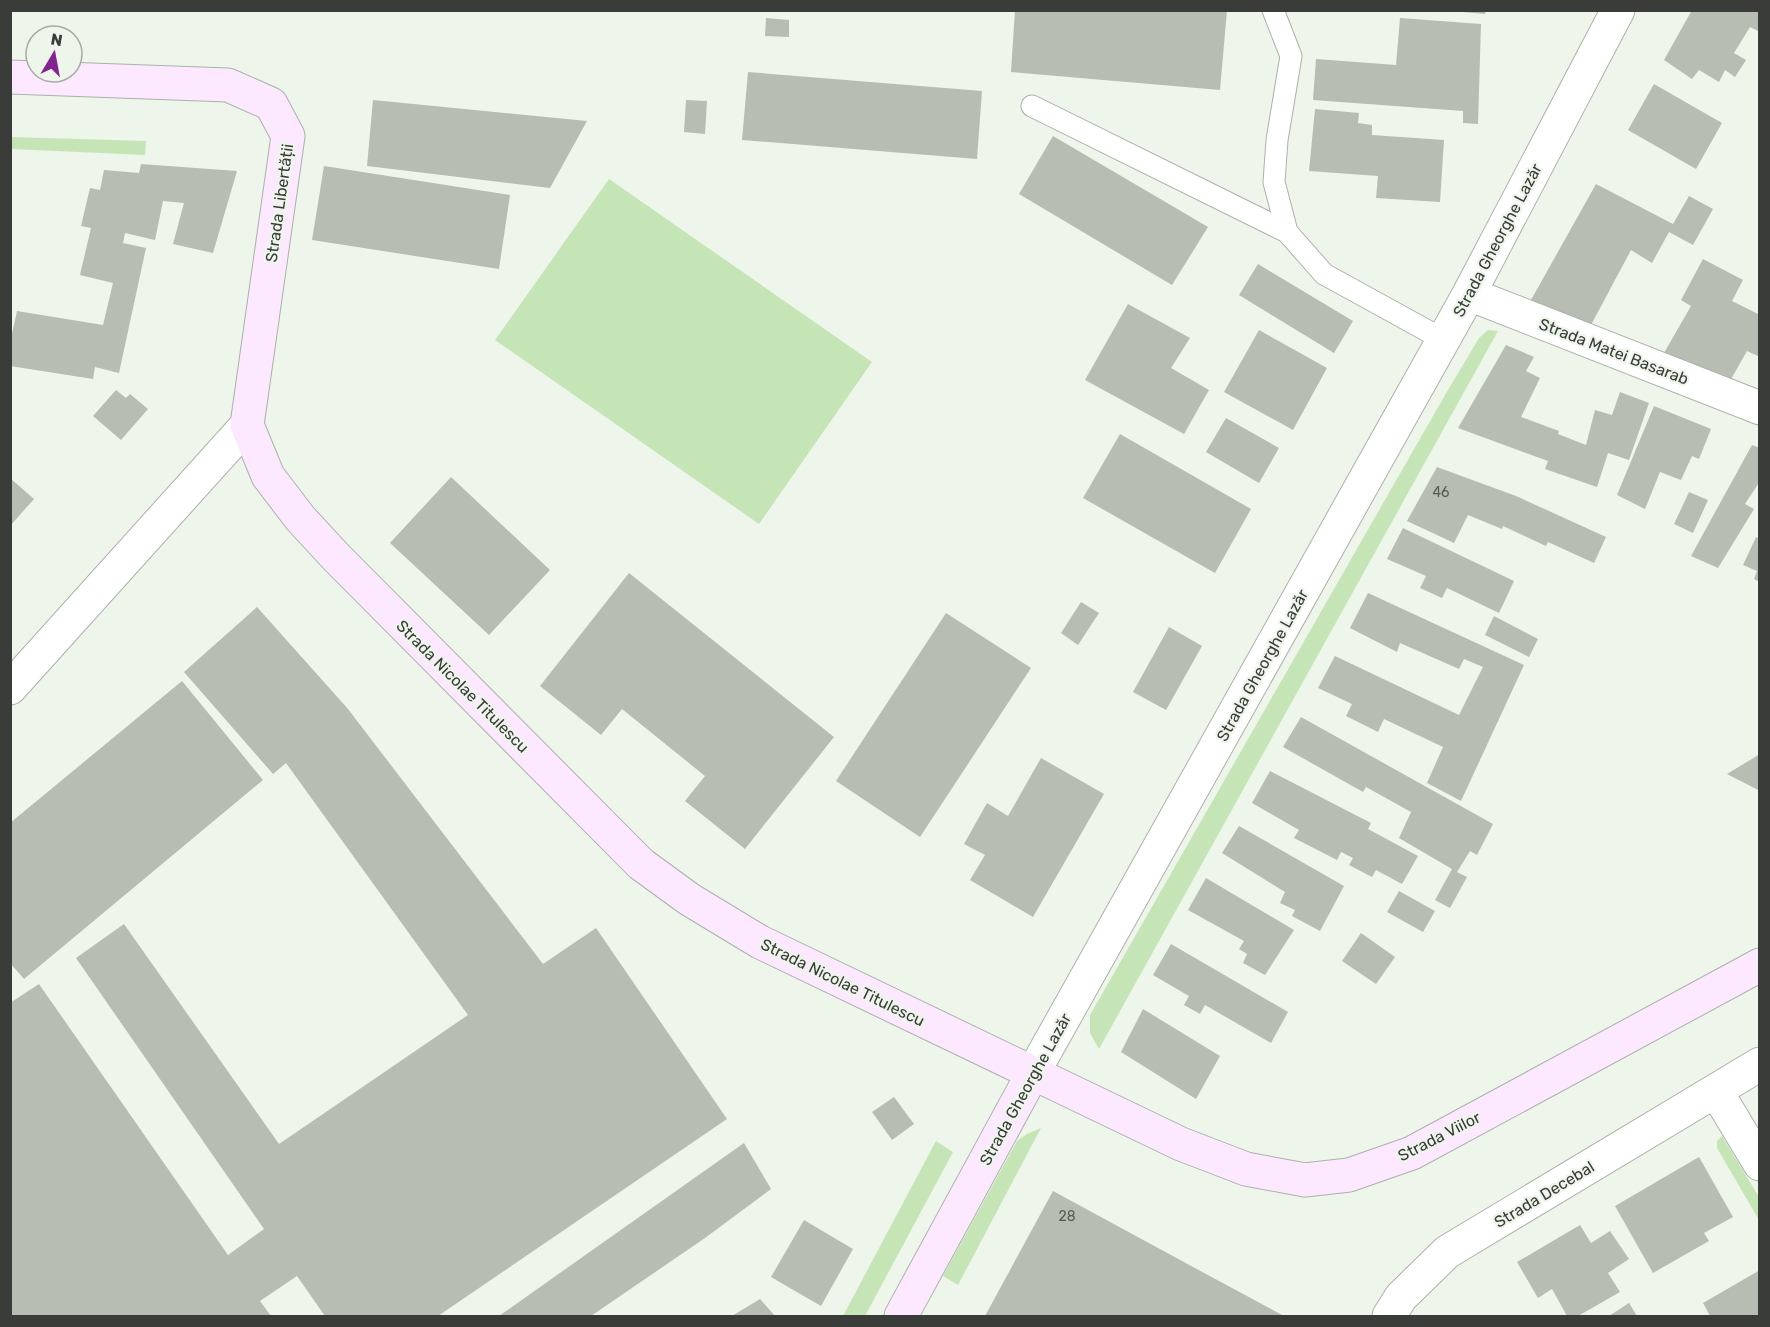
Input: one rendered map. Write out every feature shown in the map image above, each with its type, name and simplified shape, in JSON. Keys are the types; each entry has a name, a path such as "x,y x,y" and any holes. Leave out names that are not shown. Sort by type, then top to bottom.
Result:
{"street":[{"name":"Strada Gheorghe Lazăr","path":"901,1317 1033,1073 1444,340 1618,10"},
{"name":"Strada Libertății","path":"10,77 228,85 271,104 288,136 247,424"},
{"name":"Strada Matei Basarab","path":"1469,294 1760,408"},
{"path":"10,687 247,424"},
{"name":"Strada Nicolae Titulescu","path":"247,424 268,476 300,518 390,613 641,864 689,899 760,942 1033,1073"},
{"name":"Strada Viilor","path":"1033,1073 1180,1144 1246,1170 1305,1180 1348,1175 1412,1153 1760,965"},
{"name":"Strada Decebal","path":"1389,1317 1401,1297 1447,1252 1760,1064"},
{"path":"1716,1091 1760,1164"}],"lane":[{"path":"1273,10 1291,56 1277,140 1274,183 1287,232"},
{"path":"1032,106 1287,232 1324,274 1444,340"}],"green space":[{"path":"11,137 146,141 145,155 11,149"},
{"path":"609,179 872,362 759,524 495,340"},
{"path":"1488,330 1498,331 1099,1049 1090,1033 1090,1015 1445,395 1479,338"},
{"path":"1041,1128 958,1285 943,1276 1017,1141"},
{"path":"1722,1136 1759,1197 1759,1220 1717,1148 1717,1141"},
{"path":"936,1141 953,1152 865,1316 843,1316"}],"building":[{"path":"1015,10 1227,10 1220,90 1011,72"},
{"path":"1462,10 1486,10 1485,14 1462,12"},
{"path":"1692,10 1760,10 1760,32 1750,27 1734,53 1746,60 1735,77 1725,70 1719,82 1699,70 1692,79 1664,60"},
{"path":"766,18 789,20 789,37 765,36"},
{"path":"1400,18 1481,24 1478,124 1463,123 1463,111 1313,100 1316,59 1396,65"},
{"path":"748,72 982,91 977,159 742,140"},
{"path":"1654,84 1722,123 1696,169 1628,130"},
{"path":"373,100 587,121 550,188 367,166"},
{"path":"686,100 707,101 705,134 684,132"},
{"path":"1315,109 1359,113 1358,123 1372,125 1372,135 1444,140 1440,202 1376,198 1378,176 1309,171"},
{"path":"1053,136 1208,227 1172,285 1019,194"},
{"path":"141,164 237,171 213,253 173,244 184,203 163,201 155,240 125,233 123,243 146,248 119,373 95,367 93,379 10,366 10,343 17,311 103,325 113,283 80,275 91,228 81,226 90,188 100,190 104,170 139,173"},
{"path":"324,166 510,195 499,269 312,240"},
{"path":"1596,184 1673,224 1689,196 1713,209 1693,245 1669,232 1652,263 1631,250 1591,325 1531,300"},
{"path":"1703,259 1743,280 1732,301 1760,315 1760,357 1747,351 1730,381 1664,353 1691,306 1681,300"},
{"path":"1258,264 1353,321 1334,353 1239,295"},
{"path":"1128,304 1190,338 1171,368 1209,390 1184,434 1085,380"},
{"path":"1259,330 1327,368 1293,430 1224,392"},
{"path":"1506,345 1534,357 1526,371 1540,378 1521,417 1559,431 1558,434 1586,445 1595,410 1612,415 1620,392 1649,403 1629,460 1608,453 1597,487 1545,469 1548,461 1458,428"},
{"path":"116,390 126,398 130,394 148,409 121,440 93,416"},
{"path":"1654,406 1711,429 1699,459 1692,456 1681,480 1660,472 1645,509 1617,495"},
{"path":"1226,418 1279,448 1259,483 1206,452"},
{"path":"1120,434 1251,509 1215,573 1083,498"},
{"path":"1752,445 1760,448 1760,481 1745,504 1754,509 1718,568 1691,556"},
{"path":"1437,467 1516,496 1606,537 1594,563 1548,542 1546,546 1503,526 1502,529 1468,515 1454,543 1407,521"},
{"path":"451,477 550,570 489,635 390,543"},
{"path":"10,478 34,499 10,526"},
{"path":"1689,492 1708,500 1693,533 1674,524"},
{"path":"1403,528 1514,581 1499,613 1447,588 1442,598 1420,588 1426,576 1387,559"},
{"path":"1756,537 1760,539 1760,582 1754,579 1757,571 1743,565"},
{"path":"629,573 834,737 745,849 685,801 705,776 622,709 601,735 540,686"},
{"path":"1368,593 1524,665 1461,801 1427,783 1443,747 1384,719 1378,732 1346,716 1352,704 1318,688 1335,656 1459,715 1483,667 1464,659 1459,669 1400,643 1397,652 1350,628"},
{"path":"1081,602 1099,613 1078,645 1061,633"},
{"path":"257,607 348,709 543,964 596,928 727,1119 438,1316 325,1316 297,1276 260,1301 271,1316 10,1316 10,1003 39,984 228,1255 264,1229 76,958 124,924 279,1144 468,1015 286,763 273,774 184,672"},
{"path":"946,613 1031,668 920,837 836,781"},
{"path":"1494,616 1538,639 1529,657 1485,635"},
{"path":"1169,627 1202,646 1166,710 1133,692"},
{"path":"182,681 263,780 24,979 10,963 10,823"},
{"path":"1301,717 1493,824 1477,855 1470,851 1457,872 1467,877 1450,908 1435,900 1452,869 1399,838 1411,812 1366,787 1363,792 1283,747"},
{"path":"1760,754 1760,791 1727,774"},
{"path":"1041,758 1104,794 1033,917 970,880 985,855 964,844 987,803 1008,816"},
{"path":"1270,771 1371,823 1368,829 1418,856 1402,884 1376,870 1372,877 1349,865 1353,858 1341,852 1337,860 1294,838 1299,830 1252,803"},
{"path":"1239,826 1344,886 1320,931 1292,916 1295,910 1280,903 1285,892 1222,853"},
{"path":"1206,878 1294,930 1265,975 1243,963 1247,954 1239,949 1244,941 1188,910"},
{"path":"1399,891 1435,911 1423,932 1387,912"},
{"path":"1361,933 1395,957 1376,984 1342,961"},
{"path":"1171,944 1288,1012 1271,1043 1205,1005 1200,1014 1184,1005 1189,996 1153,975"},
{"path":"1143,1009 1220,1056 1196,1099 1121,1052"},
{"path":"894,1097 914,1124 892,1140 872,1112"},
{"path":"744,1143 771,1189 705,1238 591,1316 499,1316"},
{"path":"1699,1157 1733,1217 1704,1233 1709,1241 1653,1273 1615,1206"},
{"path":"1053,1191 1206,1274 1284,1316 985,1316"},
{"path":"804,1220 853,1249 821,1306 771,1277"},
{"path":"1580,1225 1591,1243 1610,1231 1629,1259 1608,1273 1620,1292 1578,1316 1567,1316 1552,1289 1538,1298 1517,1262"},
{"path":"1760,1270 1760,1316 1710,1316 1703,1303"},
{"path":"760,1299 775,1316 732,1316"},
{"path":"1629,1303 1637,1316 1609,1316"}]}
